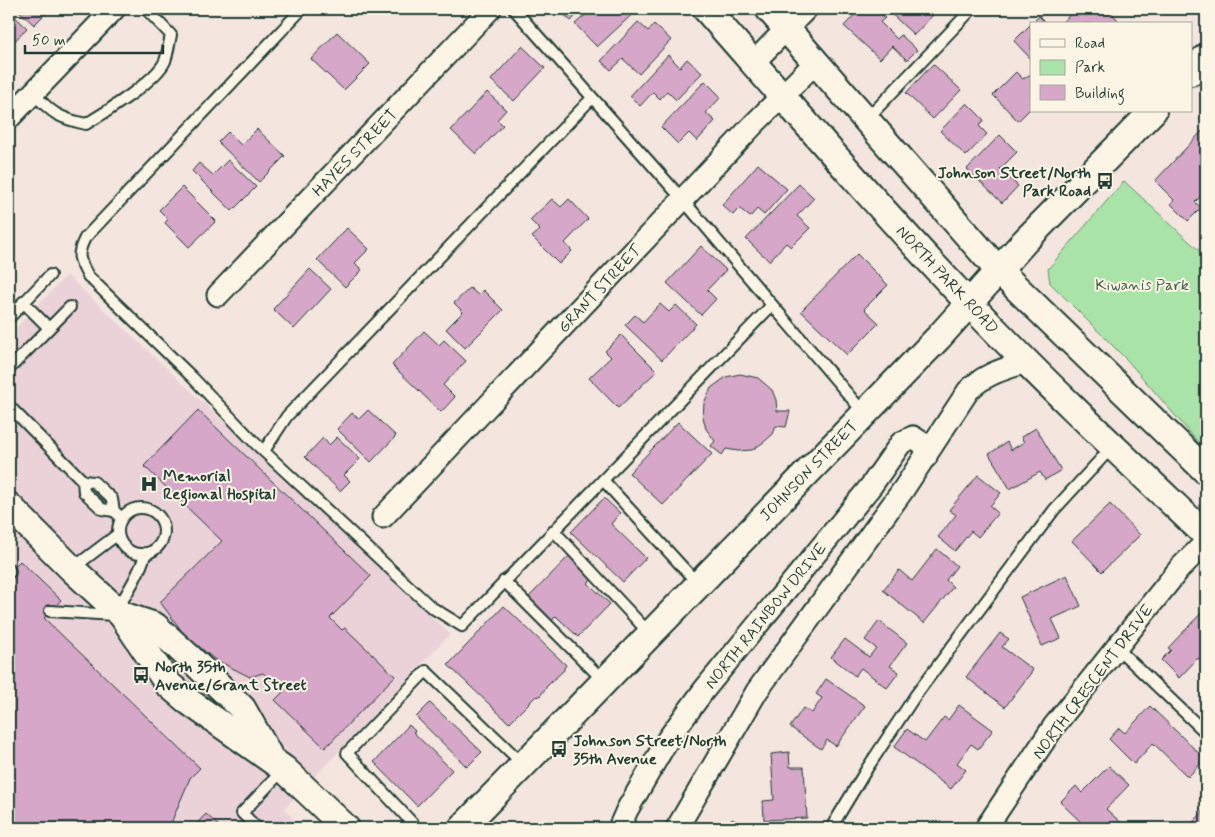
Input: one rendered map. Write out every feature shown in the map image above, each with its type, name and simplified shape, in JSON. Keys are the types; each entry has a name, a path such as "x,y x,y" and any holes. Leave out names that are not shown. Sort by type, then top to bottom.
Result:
{"street":[{"path":"9,118 114,9"},
{"name":"HAYES STREET","path":"218,295 490,9"},
{"name":"NORTH PARK ROAD","path":"706,9 969,303 1026,362 1206,535"},
{"path":"770,9 999,271 1206,469"},
{"path":"753,63 806,9"},
{"path":"1192,71 1206,57"},
{"name":"GRANT STREET","path":"383,517 682,200 816,62"},
{"name":"JOHNSON STREET","path":"462,828 939,337 1032,234 1152,112"},
{"name":"NORTH RAINBOW DRIVE","path":"678,828 757,691 926,457 963,398 974,384 988,374 1026,362"},
{"name":"NORTH RAINBOW DRIVE","path":"619,828 627,810 668,739 704,690 871,486 901,443 912,437 925,445 926,457"},
{"path":"9,506 119,612 168,684 188,701 278,764 346,828"},
{"name":"NORTH CRESCENT DRIVE","path":"986,828 1054,726 1180,568 1206,542"},
{"path":"119,612 156,626 242,708 278,764"}],"lane":[{"path":"33,93 48,108 64,119 86,124 142,86 165,62 171,35 146,9"},
{"path":"302,9 85,238 79,250 80,264 88,276 264,451 431,606 462,626 772,305"},
{"path":"514,9 682,200 864,413"},
{"path":"866,120 972,9"},
{"path":"264,451 287,416 592,98"},
{"path":"9,318 50,275"},
{"path":"23,302 49,328"},
{"path":"9,369 70,307"},
{"path":"9,406 83,480 94,482 112,499 118,515 118,534 121,541 131,552 146,553 152,550 162,539 163,524 154,512 140,508 118,515"},
{"path":"831,828 868,767 915,696 1054,510 1113,446"},
{"path":"603,480 698,584"},
{"path":"554,531 650,634"},
{"path":"72,568 118,534"},
{"path":"50,611 119,612 140,570 146,553"},
{"path":"504,582 604,681"},
{"path":"1116,647 1206,733"},
{"path":"416,828 347,753 426,671 523,765"},
{"path":"257,828 242,813 278,764"}],"shaded area":[{"name":"Memorial Regional Hospital","path":"67,275 450,634 284,809 302,828 9,828 9,335"}],"green space":[{"name":"Kiwanis Park","path":"1124,181 1206,257 1206,447 1198,442 1127,360 1050,283 1048,269"}],"building":[{"path":"17,9 50,9 34,25"},
{"path":"558,9 582,9 571,21"},
{"path":"592,9 638,9 597,47 575,24"},
{"path":"860,9 876,9 885,18 880,22 897,39 901,35 917,50 907,60 892,46 880,59 844,26"},
{"path":"886,9 928,9 934,14 914,35"},
{"path":"1077,9 1108,9 1118,20 1116,22 1062,22"},
{"path":"9,11 27,28 9,47"},
{"path":"1039,16 1045,22 1033,22"},
{"path":"638,22 648,31 654,24 671,40 639,74 623,59 611,70 601,61"},
{"path":"1030,25 1030,58 1014,41"},
{"path":"337,32 370,64 344,90 311,59"},
{"path":"522,46 545,68 514,101 491,80"},
{"path":"668,55 680,67 687,59 702,73 676,100 667,91 660,99 653,92 640,106 630,96"},
{"path":"933,64 961,90 933,119 906,93"},
{"path":"1016,72 1023,79 1030,75 1030,109 1018,121 993,95"},
{"path":"705,81 721,97 706,113 715,121 697,141 689,133 678,144 661,127"},
{"path":"487,92 506,110 497,120 503,125 476,154 451,130"},
{"path":"967,103 984,120 979,126 987,134 966,156 940,131"},
{"path":"257,129 285,156 259,182 218,142 228,132 241,145"},
{"path":"1202,131 1206,135 1206,191 1195,202 1201,208 1188,221 1171,204 1174,200 1155,181"},
{"path":"1000,135 1017,152 1000,169 1018,186 1002,203 967,169"},
{"path":"228,160 256,187 232,211 192,171 199,163 213,175"},
{"path":"758,164 787,189 764,215 757,209 750,217 739,208 733,215 722,205"},
{"path":"799,184 814,198 797,216 810,228 791,247 786,243 769,261 746,239"},
{"path":"182,187 216,221 189,247 165,223 168,219 159,210"},
{"path":"552,199 561,207 569,199 588,219 565,243 572,251 559,264 532,237 540,230 530,220"},
{"path":"347,228 369,249 355,263 362,270 345,287 317,260"},
{"path":"701,246 726,270 707,290 716,299 701,315 667,283"},
{"path":"857,254 888,285 864,309 879,323 847,355 801,311"},
{"path":"310,269 331,289 294,329 273,309"},
{"path":"470,288 478,295 483,290 503,310 465,348 446,329 463,312 454,303"},
{"path":"660,304 669,312 676,305 696,324 662,360 625,325 635,315 643,322"},
{"path":"424,331 439,345 444,340 466,361 443,385 455,397 441,412 392,365"},
{"path":"621,335 657,371 618,408 589,378 611,357 605,351"},
{"path":"740,374 758,378 772,390 776,400 777,411 790,411 786,427 776,426 773,434 752,450 738,451 726,449 722,455 711,446 715,441 706,429 703,417 704,403 711,388 726,377"},
{"path":"198,410 371,576 330,618 342,630 345,628 395,676 325,748 275,700 283,692 263,673 250,677 214,659 184,634 160,602 222,541 144,466"},
{"path":"368,410 396,436 371,462 337,429 352,413 359,419"},
{"path":"678,422 712,454 663,505 629,473"},
{"path":"1036,428 1061,470 1045,480 1040,472 1010,489 989,454 1007,442 1011,450 1024,442 1021,437"},
{"path":"337,437 360,459 344,475 350,481 340,491 305,457 323,438 329,445"},
{"path":"978,475 1001,493 990,506 998,513 978,537 971,531 955,551 938,537 956,515 949,510"},
{"path":"604,498 620,513 611,524 646,558 623,582 571,532"},
{"path":"1110,504 1140,535 1102,572 1072,541"},
{"path":"937,549 957,566 946,580 953,587 924,623 883,590 899,570 912,581"},
{"path":"569,556 592,579 588,583 610,604 578,637 556,616 551,622 527,599"},
{"path":"20,561 61,600 44,618 200,768 190,778 169,828 9,828 9,572"},
{"path":"1067,575 1081,606 1052,619 1061,638 1042,646 1020,597"},
{"path":"504,606 566,665 564,670 547,686 540,696 535,697 509,723 448,665"},
{"path":"1206,608 1206,665 1198,658 1179,678 1161,660 1171,650 1168,648"},
{"path":"879,621 907,643 890,666 899,672 887,688 861,668 855,676 831,657 845,639 869,657 876,648 865,640"},
{"path":"1000,633 1009,639 1002,647 1033,670 1005,707 966,677"},
{"path":"826,679 865,706 836,746 827,740 821,749 790,727 803,708 812,713 822,698 816,694"},
{"path":"430,703 482,752 467,767 416,717"},
{"path":"959,705 993,730 978,749 971,744 957,763 966,770 951,789 894,747 907,729 925,742 944,717 948,720"},
{"path":"1150,706 1205,759 1188,777 1153,743 1134,764 1109,739 1119,728 1125,733"},
{"path":"409,725 415,731 413,732 452,770 417,806 374,762"},
{"path":"789,752 790,767 804,767 807,818 764,820 763,801 774,800 771,754"},
{"path":"1109,766 1129,785 1106,809 1127,828 1087,828 1060,802 1076,786 1082,793"},
{"path":"1206,809 1206,828 1197,828 1192,823"},
{"path":"206,814 221,828 192,828"},
{"path":"732,819 747,828 726,828"},
{"path":"1056,821 1063,828 1049,828"}],"place":[{"name":"Johnson Street/North Park Road","path":"1105,181"},
{"name":"Memorial Regional Hospital","path":"149,484"},
{"name":"North 35th Avenue/Grant Street","path":"141,675"},
{"name":"Johnson Street/North 35th Avenue","path":"559,749"}]}
